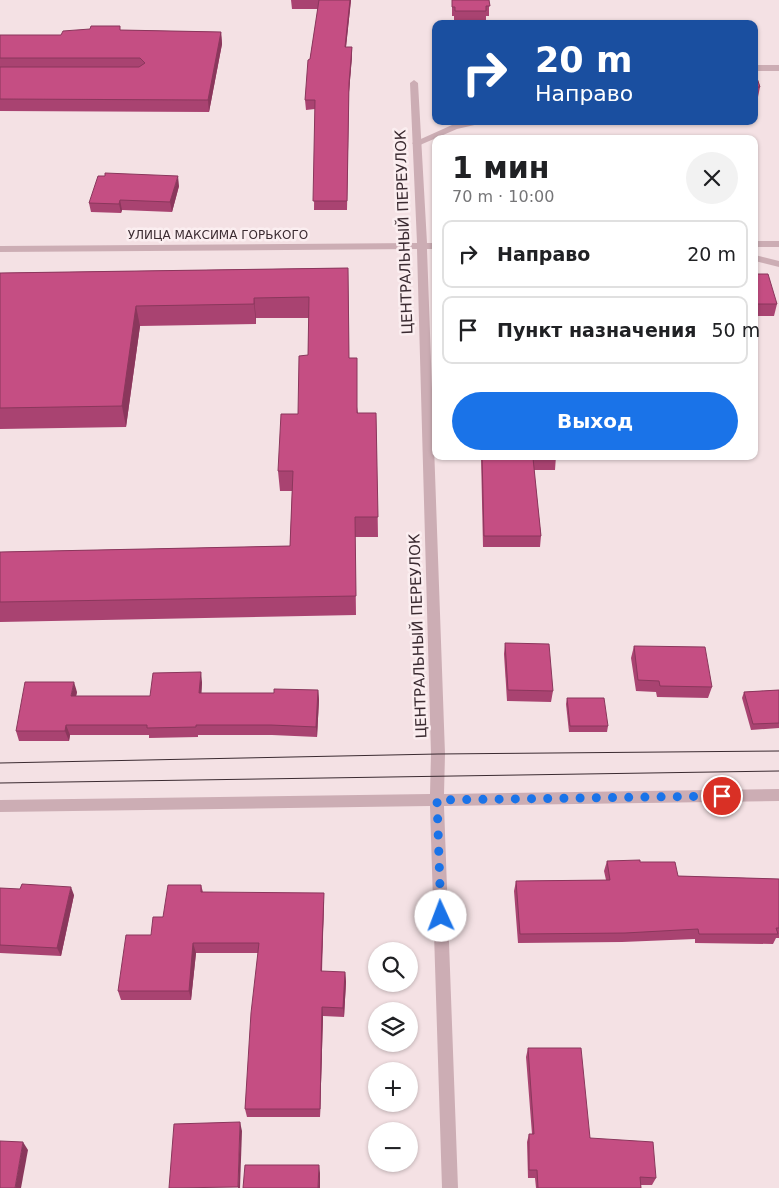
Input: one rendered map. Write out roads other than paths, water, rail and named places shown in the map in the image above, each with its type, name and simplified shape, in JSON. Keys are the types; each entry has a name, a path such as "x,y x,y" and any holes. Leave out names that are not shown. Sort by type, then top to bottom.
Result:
{"street":[{"path":"758,68 779,68"},
{"name":"ЦЕНТРАЛЬНЫЙ ПЕРЕУЛОК","path":"414,84 422,246 450,1188"},
{"path":"435,135 462,125"},
{"path":"417,143 432,136"},
{"path":"758,244 779,244"},
{"name":"УЛИЦА МАКСИМА ГОРЬКОГО","path":"0,249 432,246"},
{"path":"758,259 779,264"},
{"path":"0,806 779,795"}],"tram line":[{"path":"0,763 438,754 779,751"},
{"path":"0,783 779,771"}]}
